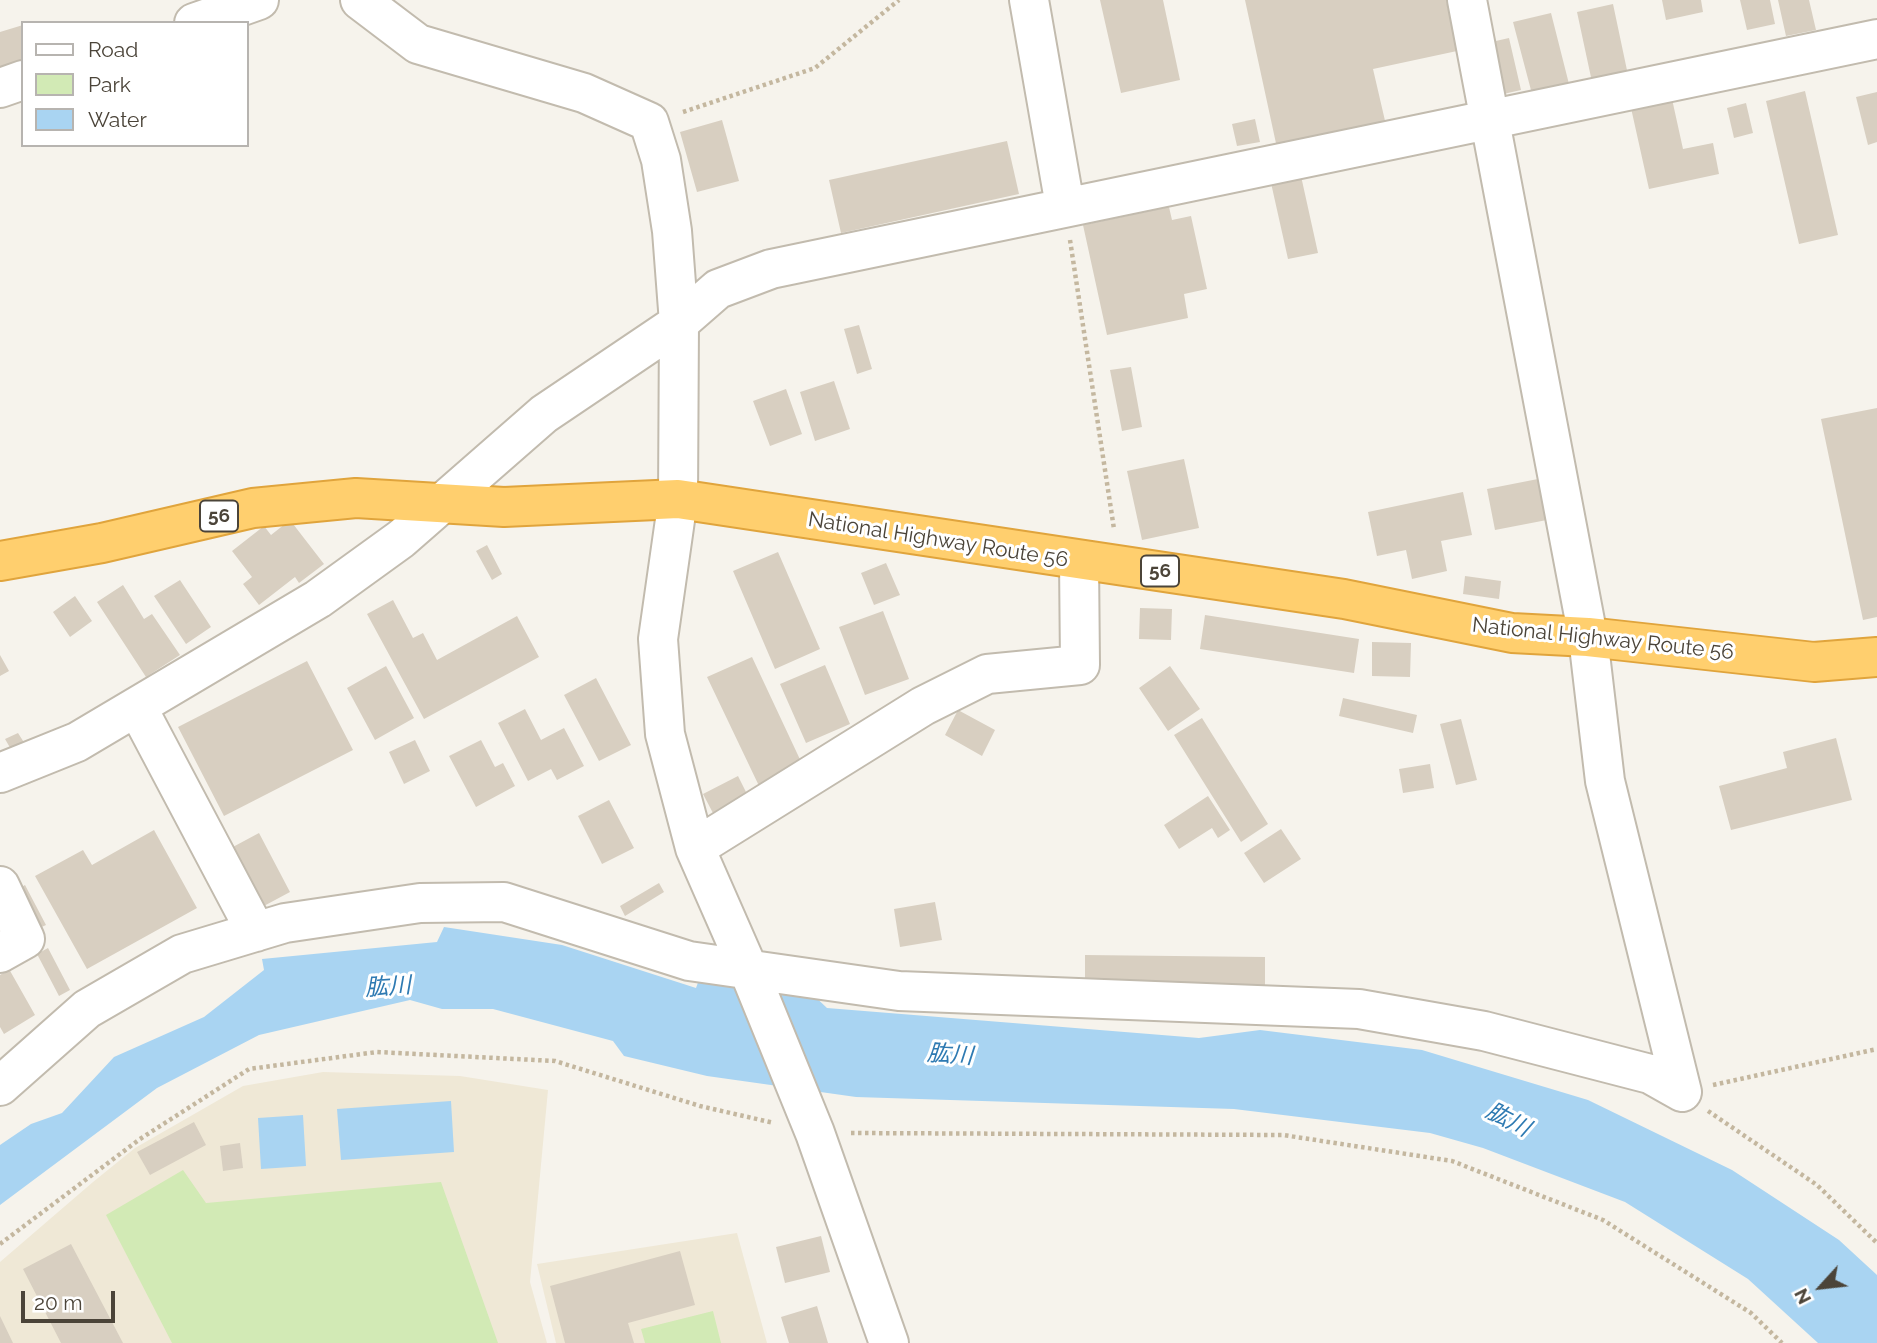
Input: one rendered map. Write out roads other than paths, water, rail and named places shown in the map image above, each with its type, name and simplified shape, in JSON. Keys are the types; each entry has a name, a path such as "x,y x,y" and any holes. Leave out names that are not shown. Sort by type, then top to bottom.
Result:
{"highway":[{"name":"National Highway Route 56","path":"0,561 102,543 253,508 356,498 504,507 678,499 1344,599 1512,633 1588,637 1814,662 1877,657"}],"street":[{"path":"200,21 259,0"},
{"path":"360,0 418,44 584,93 649,122 661,160 672,231 679,323 678,499 658,639 665,734 695,848 811,1125 889,1343"},
{"path":"1029,0 1065,206"},
{"path":"0,1086 87,1009 182,954 285,923 420,903 504,902 689,961 750,975 899,991 1359,1009 1484,1031 1650,1074 1682,1092 1605,781 1588,637 1468,0"},
{"path":"0,773 77,742 318,599 401,539 544,414 679,323 718,289 771,269 1877,39"},
{"path":"0,88 21,81"},
{"path":"695,848 923,706 986,674 1080,665 1079,561"},
{"path":"137,707 256,932"},
{"path":"0,886 25,939 0,953"}],"water":[{"name":"肱川","path":"444,927 562,945 696,988 700,977 807,989 827,1008 1199,1038 1260,1030 1422,1050 1588,1100 1732,1170 1839,1240 1877,1275 1877,1343 1818,1343 1748,1279 1625,1202 1483,1148 1430,1133 1234,1109 856,1097 707,1076 624,1056 613,1041 493,1009 442,1009 410,1000 259,1035 157,1088 0,1205 0,1145 31,1124 62,1113 114,1057 204,1017 264,970 262,959 437,942"},
{"path":"451,1101 454,1152 341,1160 337,1109"},
{"path":"303,1115 306,1166 261,1169 258,1118"}]}
